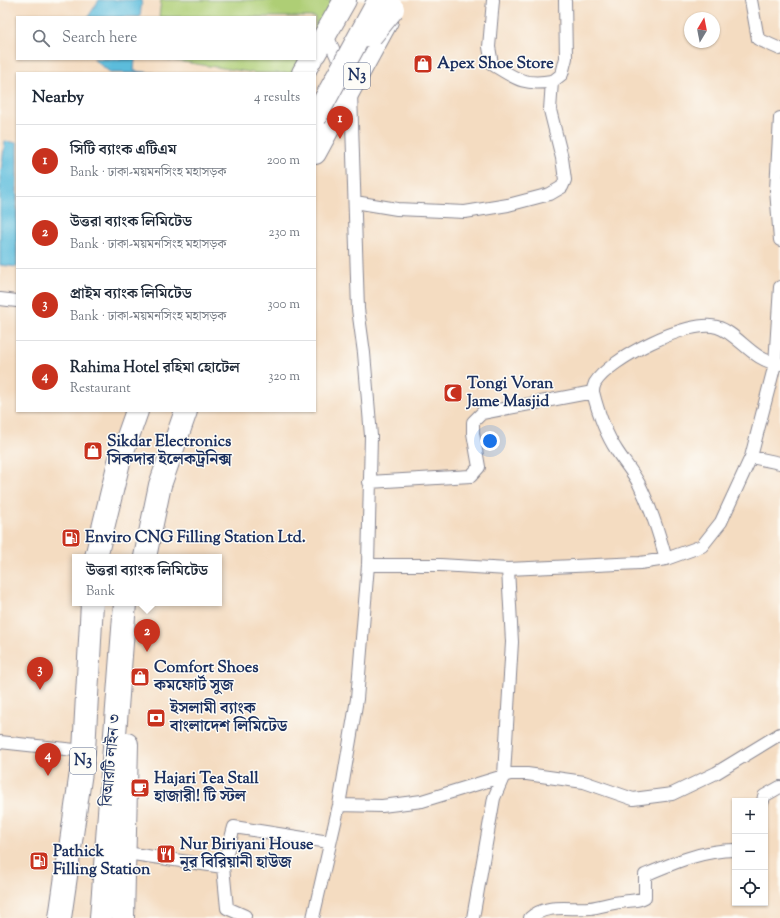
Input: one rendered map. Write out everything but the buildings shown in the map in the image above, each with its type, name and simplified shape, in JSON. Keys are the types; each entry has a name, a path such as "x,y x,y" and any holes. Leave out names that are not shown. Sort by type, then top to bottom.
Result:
{"highway":[{"path":"316,51 345,0"},
{"path":"316,117 344,83 390,3"},
{"path":"304,72 310,60"},
{"name":"N3","path":"316,150 344,83"},
{"path":"97,554 119,462 137,412"},
{"path":"133,554 144,496 173,412"},
{"path":"146,554 160,485 186,412"},
{"name":"N3","path":"60,918 84,751 92,606"},
{"name":"বিআরটি লাইন ৩","path":"101,918 125,606"},
{"path":"123,918 123,877 126,853 127,731 139,606"}],"street":[{"path":"493,0 489,47 492,64 518,80 534,84 552,82 562,74 565,61 565,0"},
{"path":"751,0 758,39 780,49"},
{"path":"312,916 339,805 357,698 368,565 371,436 364,353 358,309 354,226 355,202 344,83 326,33"},
{"path":"355,202 397,208 465,212 508,205 550,194 562,187 565,180 562,158 550,110 552,82"},
{"path":"780,118 778,190 780,240"},
{"path":"368,565 440,564 508,569 640,563 666,559 702,546 721,522 751,457 778,364 780,287"},
{"path":"0,299 16,301"},
{"path":"666,559 660,536 638,483 616,449 597,410 593,392 595,382 617,361 636,350 678,331 703,326 717,327 751,352 778,364"},
{"path":"369,482 471,476 479,467 473,433 473,422 482,413 593,392"},
{"path":"751,457 780,463"},
{"path":"472,918 494,798 504,775 512,642 508,569"},
{"path":"339,805 382,806 422,801 504,775 527,774 584,782 633,799 672,794 716,773 780,734"},
{"path":"0,742 84,751"},
{"path":"764,798 764,796 780,787"},
{"path":"238,915 227,908 224,867 234,827 329,842"},
{"path":"530,918 537,912 552,908 591,908 622,901 638,901 645,897 644,874 700,854 722,850 732,850"},
{"path":"126,853 224,867"}],"green space":[{"path":"161,0 332,0 316,33 316,16 159,16"},
{"path":"170,60 302,60 296,72 248,72"}],"water":[{"path":"99,0 142,0 140,16 89,16"},
{"path":"94,60 135,60 134,71 144,72 110,72"},
{"path":"5,141 16,143 16,267 0,265 0,177"}],"place":[{"name":"Apex Shoe Store","path":"423,64"},
{"name":"সিটি ব্যাংক এটিএম","path":"340,139"},
{"name":"Tongi Voran Jame Masjid","path":"453,393"},
{"name":"Sikdar Electronics সিকদার ইলেকট্রনিক্স","path":"93,451"},
{"name":"Enviro CNG Filling Station Ltd.","path":"71,538"},
{"name":"উত্তরা ব্যাংক লিমিটেড","path":"147,652"},
{"name":"Comfort Shoes কমফোর্ট সুজ","path":"140,677"},
{"name":"প্রাইম ব্যাংক লিমিটেড","path":"40,690"},
{"name":"ইসলামী ব্যাংক বাংলাদেশ লিমিটেড","path":"156,718"},
{"name":"Rahima Hotel রহিমা হোটেল","path":"48,776"},
{"name":"Hajari Tea Stall হাজারী! টি স্টল","path":"140,788"},
{"name":"Nur Biriyani House নূর বিরিয়ানী হাউজ","path":"166,854"},
{"name":"Pathick Filling Station","path":"39,861"}]}
